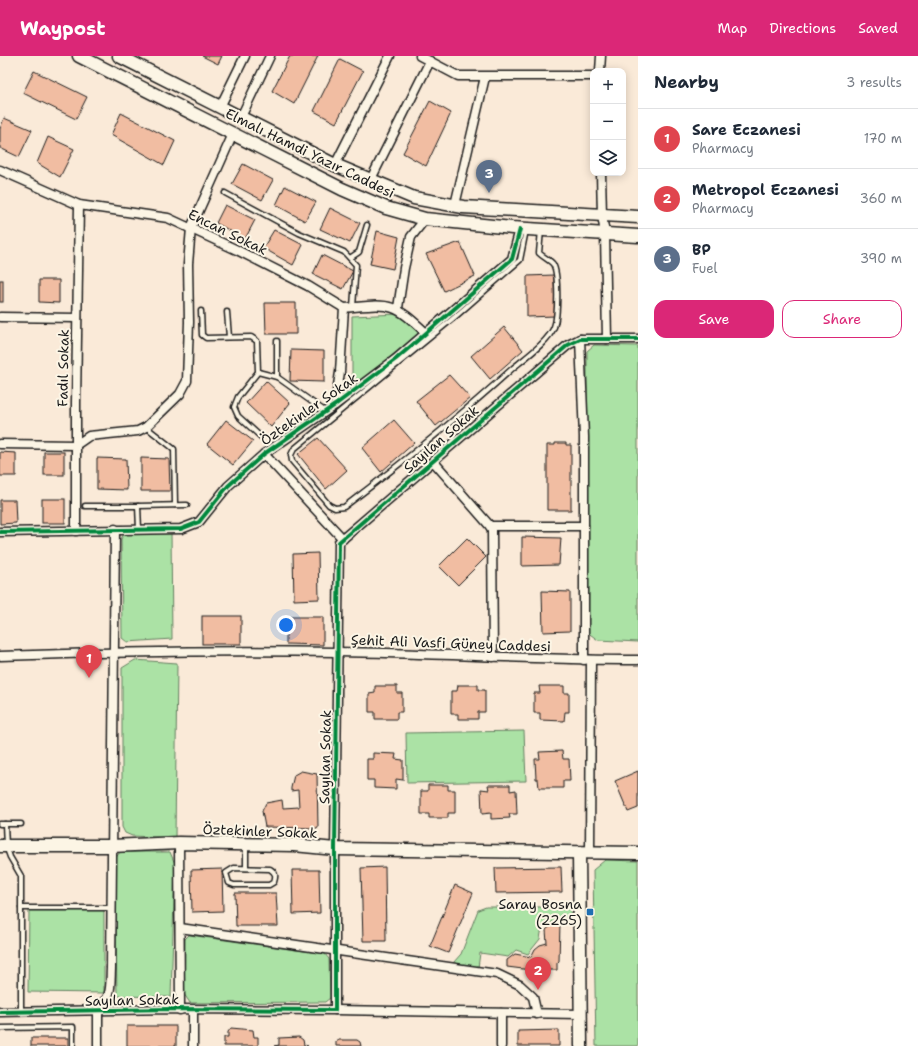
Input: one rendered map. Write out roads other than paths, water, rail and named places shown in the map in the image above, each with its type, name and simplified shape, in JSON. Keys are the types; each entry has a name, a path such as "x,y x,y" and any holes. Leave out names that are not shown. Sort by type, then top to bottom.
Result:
{"main road":[{"name":"Elmalı Hamdi Yazır Caddesi","path":"79,56 342,189 386,208 425,219 523,229 638,236"},
{"name":"Elmalı Hamdi Yazır Caddesi","path":"122,57 336,165 370,181 414,198 455,206 638,217"},
{"name":"Öztekinler Sokak","path":"3,846 111,846 179,843 294,845 335,849 638,853"},
{"path":"581,1046 580,1014 584,853"}],"street":[{"path":"220,107 245,56"},
{"path":"241,118 270,56"},
{"path":"336,165 390,56"},
{"path":"420,56 458,76 590,76"},
{"path":"600,68 601,56"},
{"path":"370,181 430,61"},
{"path":"455,206 485,76"},
{"path":"0,444 76,445 89,436 138,431 146,427 180,394 187,381 189,322 188,264 190,228 233,134"},
{"name":"Encan Sokak","path":"0,170 79,205 168,218 349,308"},
{"path":"601,176 602,215 605,234 607,339"},
{"name":"Fadıl Sokak","path":"76,531 79,205"},
{"path":"398,308 404,268 411,237 425,219"},
{"name":"Öztekinler Sokak","path":"0,532 181,529 199,522 228,486 264,454 326,412 427,334 512,259 523,229"},
{"path":"335,405 349,308 380,304 398,308 427,334"},
{"path":"0,317 77,318"},
{"path":"584,853 587,660 584,437 580,339 638,339"},
{"name":"Sayılan Sokak","path":"0,1012 335,1010 335,849 339,542 568,345 580,339"},
{"path":"264,454 343,539"},
{"path":"433,461 492,530 494,657"},
{"path":"490,526 584,526"},
{"path":"98,1046 98,1012 108,1000 110,992 115,652 115,529"},
{"name":"Şehit Ali Vasfi Güney Caddesi","path":"0,656 115,652 337,652 587,660 638,660"},
{"path":"179,843 180,1010"},
{"path":"180,928 335,952 497,974 520,985 533,997 537,1014"},
{"path":"193,1010 193,1046"},
{"path":"335,1010 580,1014"},
{"path":"501,1013 501,1046"}],"lane":[{"path":"225,193 300,233 344,252 356,265 349,308"},
{"path":"350,258 360,252 367,225"},
{"path":"523,229 520,260 456,316 294,449 291,455 292,461 329,505 336,508 344,507 408,458 465,411 542,342 554,329 556,320 556,272 552,263 539,253 541,230"},
{"path":"202,311 202,335 206,338 251,337 257,341 258,372 238,397 234,408 238,416 261,436"},
{"path":"227,312 229,337"},
{"path":"277,341 277,377"},
{"path":"258,372 277,377 326,412"},
{"path":"146,427 174,449 175,505"},
{"path":"85,506 187,505"},
{"path":"138,506 139,529"},
{"path":"0,824 21,824"},
{"path":"5,824 3,846 21,876 22,1012"},
{"path":"246,844 246,868"},
{"path":"234,868 246,868 270,869 274,871 276,876 274,882 268,885 244,886 229,883 226,873 229,870 234,868"},
{"path":"21,908 111,908"},
{"path":"0,1028 73,1028 73,1046"}],"place":[{"name":"BP","path":"489,193"},
{"name":"Sare Eczanesi","path":"89,678"},
{"name":"Saray Bosna (2265)","path":"590,912"},
{"name":"Metropol Eczanesi","path":"538,990"}]}
